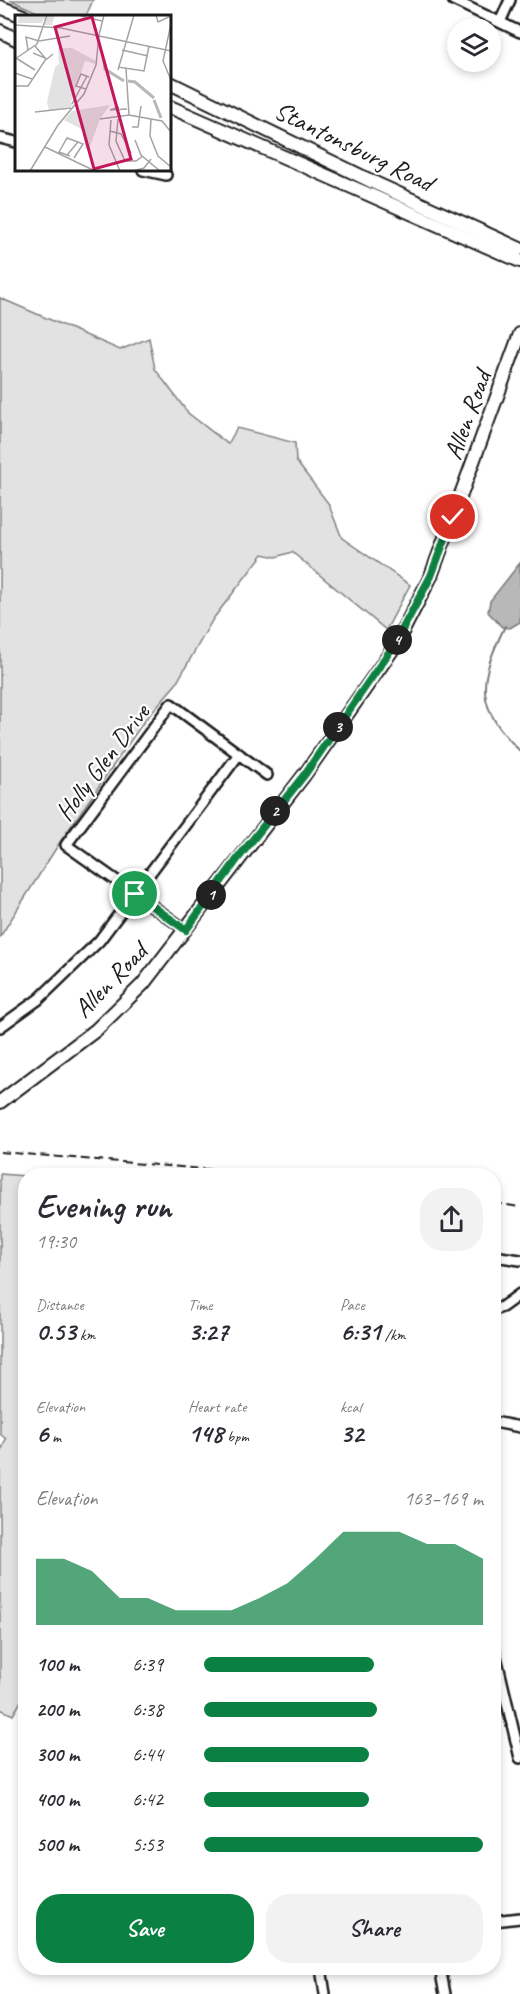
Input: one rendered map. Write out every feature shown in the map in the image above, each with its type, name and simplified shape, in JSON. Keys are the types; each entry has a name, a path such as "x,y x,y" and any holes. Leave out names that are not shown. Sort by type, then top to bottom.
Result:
{"main road":[{"path":"0,7 20,15"},
{"path":"0,32 15,39"},
{"name":"Stantonsburg Road","path":"171,83 377,184 520,249"},
{"name":"Stantonsburg Road","path":"171,107 520,261"},
{"name":"Allen Road","path":"0,1102 96,1030 143,984 305,774 394,645 431,576 520,334"}],"street":[{"path":"453,0 491,18"},
{"path":"501,20 510,0"},
{"path":"501,22 520,32"},
{"path":"0,138 15,142"},
{"path":"148,171 166,175"},
{"name":"Holly Glen Drive","path":"186,930 66,845 171,704 267,775"},
{"path":"0,1027 39,999 99,940 239,754"},
{"path":"501,1257 520,1260"},
{"path":"501,1307 520,1294"},
{"path":"501,1423 520,1427"},
{"path":"501,1678 520,1758"},
{"path":"501,1920 520,1918"},
{"path":"322,1975 325,1994"},
{"path":"441,1975 445,1994"}],"shaded area":[{"path":"10,0 93,0 86,15 44,15"},
{"path":"0,298 120,350 149,338 155,369 188,413 228,444 237,428 295,443 296,461 328,503 342,538 410,585 386,630 292,552 276,557 263,554 213,619 176,684 145,720 60,842 0,937"},
{"path":"520,563 520,622 510,628 502,627 488,612 490,601"},
{"path":"0,1174 18,1175 18,1707 13,1715 0,1709 0,1454 6,1439 0,1434"}],"waterway":[{"path":"505,626 489,663 485,692 494,720 520,751"}],"railway":[{"path":"0,1152 192,1168"},
{"path":"501,1204 520,1207"}],"route":[{"path":"135,894 186,930 239,857 305,774 394,645 431,576 453,517"}]}
